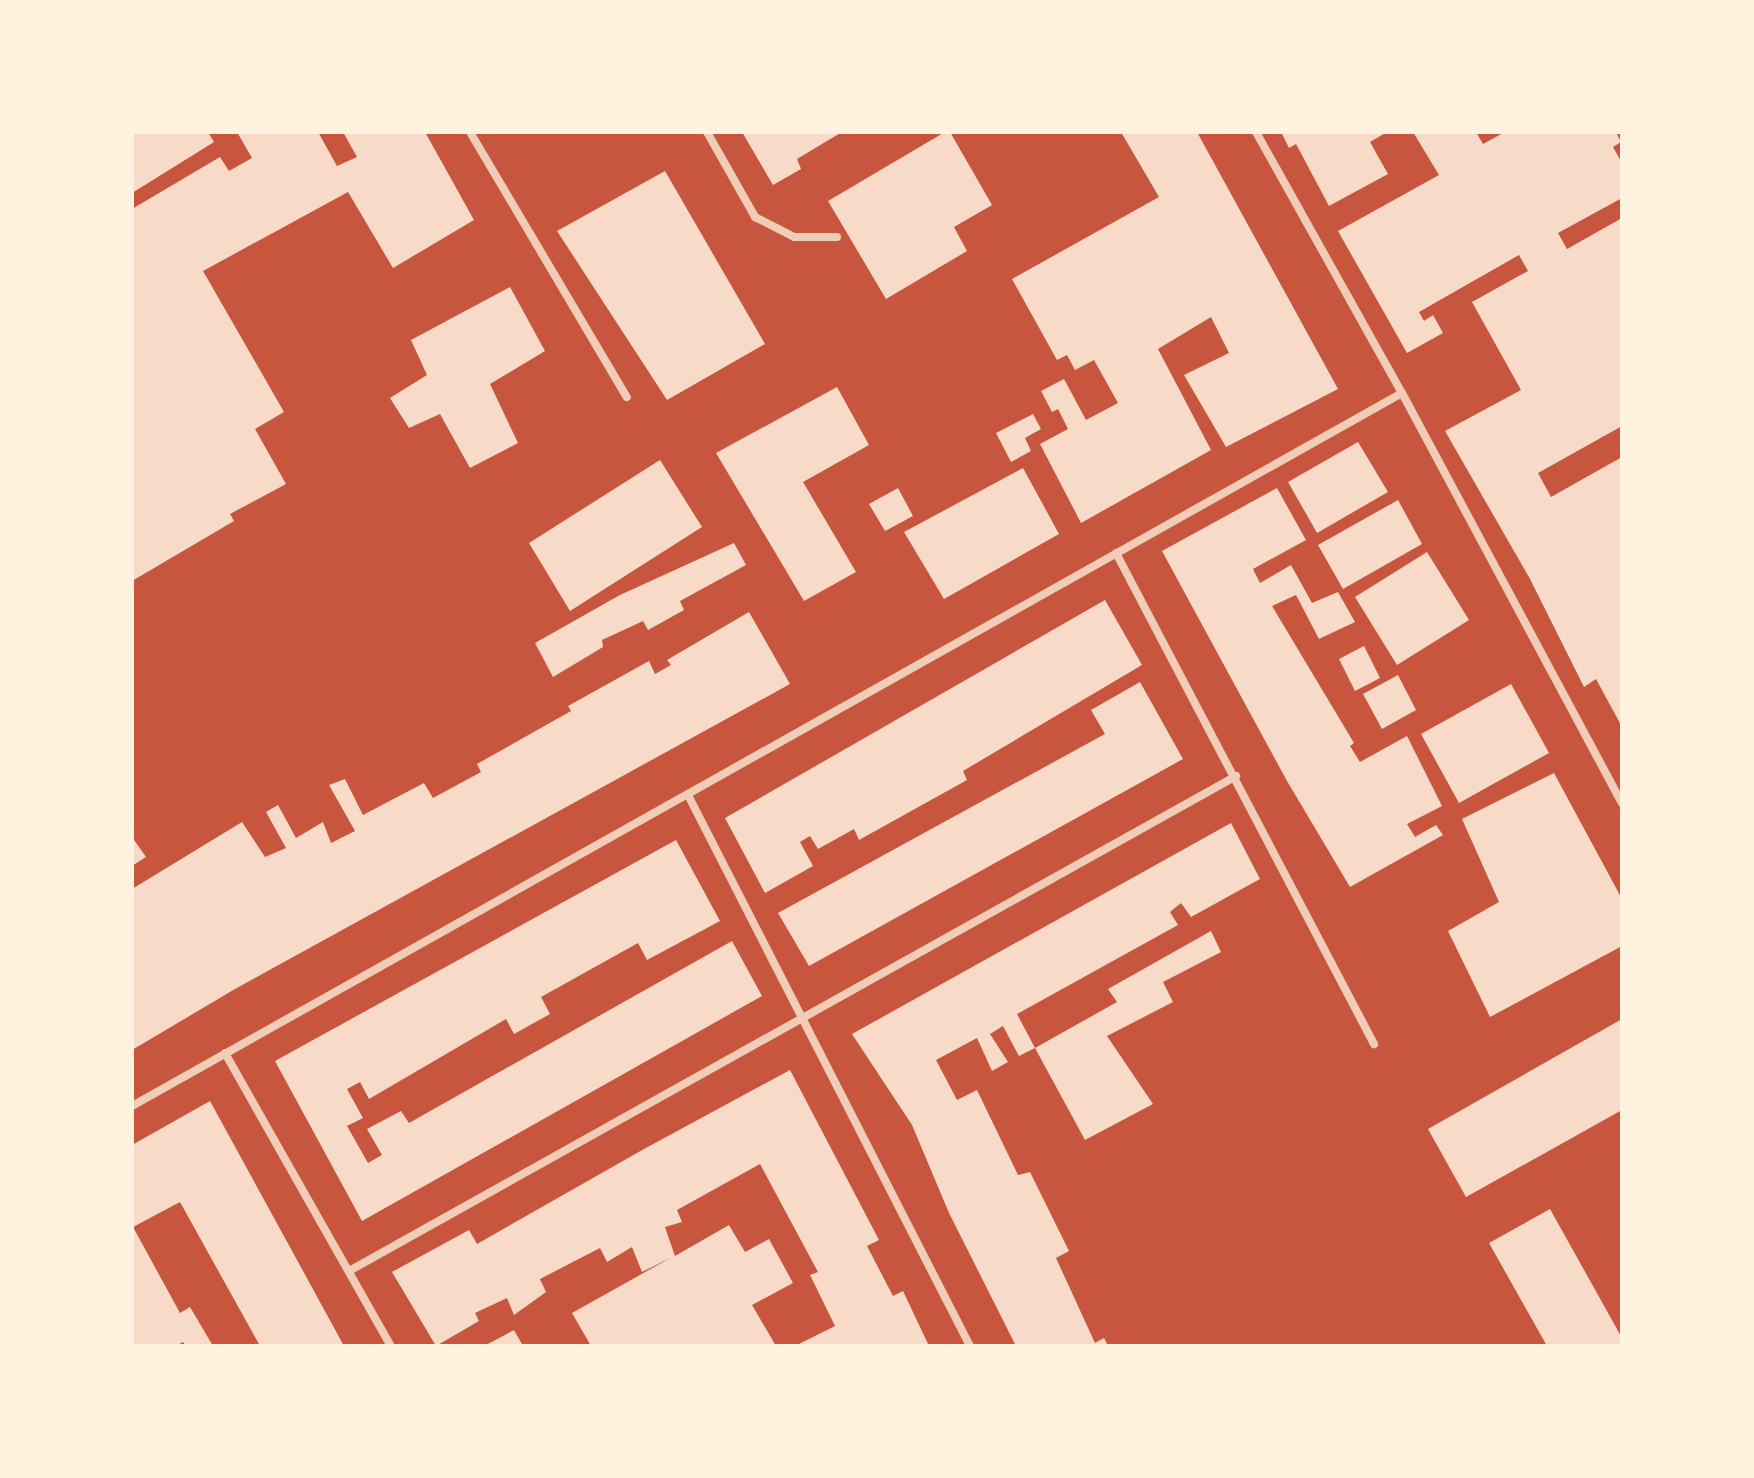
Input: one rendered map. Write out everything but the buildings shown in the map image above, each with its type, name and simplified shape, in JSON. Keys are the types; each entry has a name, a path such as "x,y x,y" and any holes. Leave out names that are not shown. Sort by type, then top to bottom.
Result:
{"street":[{"path":"470,132 627,397"},
{"path":"707,132 755,217 794,237 837,237"},
{"path":"1256,132 1402,393 1622,803"},
{"path":"132,1106 1402,393"},
{"path":"1116,553 1236,776 1374,1044"},
{"path":"349,1271 1236,776"},
{"path":"688,795 970,1346"},
{"path":"225,1053 391,1346"}]}
